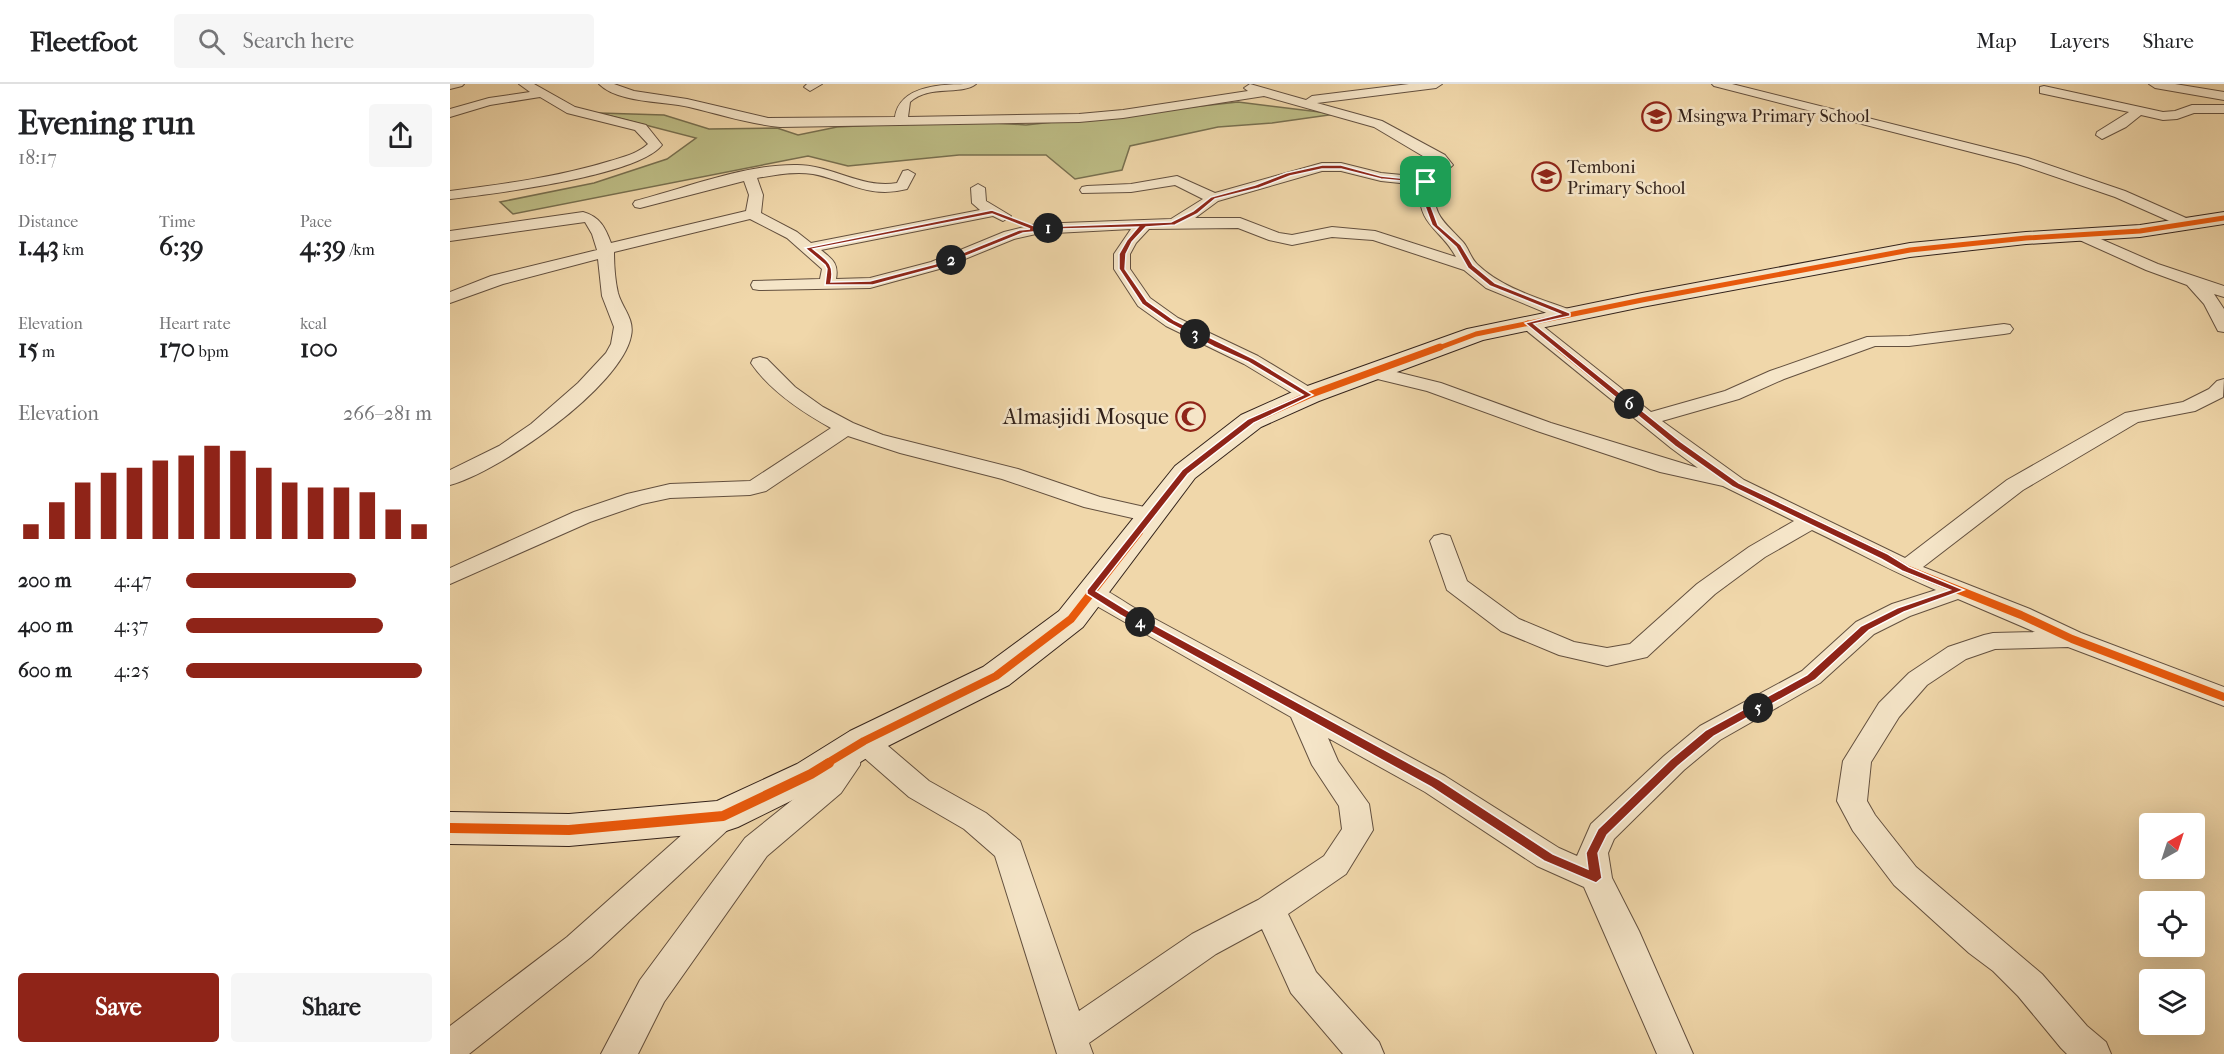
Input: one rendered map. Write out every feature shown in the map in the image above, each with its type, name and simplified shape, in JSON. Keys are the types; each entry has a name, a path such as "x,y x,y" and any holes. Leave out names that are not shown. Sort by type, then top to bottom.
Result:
{"street":[{"path":"450,86 458,84"},
{"path":"450,195 551,182 619,163 645,153 655,145 641,128 571,111 525,84"},
{"path":"605,84 626,92 687,103 758,122 780,123 1079,118 1123,114 1265,92"},
{"path":"901,121 904,101 913,93 936,87 970,84"},
{"path":"1172,223 1195,212 1213,198 1257,186 1288,174 1322,167 1341,167 1381,177 1426,182 1446,165 1440,158 1378,124 1236,84"},
{"path":"1301,101 1437,84"},
{"path":"1718,84 2023,161 2120,194 2188,224"},
{"path":"2155,84 2224,96"},
{"path":"2044,90 2170,117 2192,110 2224,109"},
{"path":"450,113 489,102 539,94"},
{"path":"2102,135 2138,111"},
{"path":"640,204 774,171 820,170 856,186 879,190 902,186 908,174"},
{"path":"749,176 756,195 752,206 753,214 758,219 792,236 828,264 830,269 827,284"},
{"path":"1087,190 1131,188 1177,180 1213,198"},
{"path":"1426,182 1426,201 1436,225 1458,246 1470,267"},
{"path":"978,188 979,203 992,212 1036,229"},
{"path":"808,248 992,212"},
{"path":"450,298 508,276 753,214"},
{"path":"450,236 583,218 594,223 605,251 610,293 623,318 620,344 601,371 550,422 506,453 450,478"},
{"path":"450,1047 579,947 723,816 811,774 855,746 996,676 1071,619 1185,472 1251,421 1310,395 1476,334 1528,323 1910,250 1972,243 2140,231 2222,219"},
{"path":"759,285 870,283 890,279 963,256 1010,236 1036,229 1172,223 1240,224 1275,237 1292,240 1332,232 1375,236 1470,267 1492,284 1567,315"},
{"path":"1144,225 1129,241 1122,254 1122,269 1144,302 1172,322 1217,346 1251,360 1310,395"},
{"path":"2080,235 2152,267 2224,292"},
{"path":"2193,282 2212,302 2224,327"},
{"path":"1528,323 1678,444 1736,485 1885,556 1906,569 2021,615 2072,639 2224,696"},
{"path":"1648,419 1732,395 1783,373 1873,341 1909,341 2004,329"},
{"path":"760,363 790,394 844,429 885,444 1009,473 1093,502 1150,515"},
{"path":"1372,372 1434,387 1544,427 1668,467 1736,485"},
{"path":"1906,569 2015,485 2132,417 2188,407 2216,393 2224,385"},
{"path":"450,577 582,517 635,499 670,491 758,486 844,429"},
{"path":"1442,541 1456,585 1510,625 1568,648 1607,657 1638,651 1706,589 1757,552 1812,521"},
{"path":"1675,1054 1622,931 1596,878 1592,853 1602,832 1674,763 1710,733 1811,677 1865,628 1900,610 1959,590"},
{"path":"1090,592 1124,613 1445,789 1548,857 1596,878"},
{"path":"2072,639 1993,641 1957,653 1918,679 1889,710 1857,761 1852,801 1864,823 1905,876 1974,937 2005,960 2030,985 2074,1037 2094,1054"},
{"path":"855,746 919,789 975,821 1009,850 1072,1045 1204,944 1270,909 1335,865 1358,830 1354,804 1326,765 1301,709"},
{"path":"619,1054 652,991 756,847 831,785 846,765 855,746"},
{"path":"455,831 570,830 723,816"},
{"path":"1270,909 1303,981 1366,1054"}],"green space":[{"path":"1238,102 1336,114 1272,123 1218,127 1130,146 1122,170 1075,179 1046,155 959,155 848,166 808,156 513,214 500,202 594,183 667,159 696,138 599,113 664,115 709,129 777,128 798,135 837,127 964,121 1026,125"}],"cycle path":[{"path":"450,828 569,830 723,816 811,774 864,741 996,676 1071,619 1185,472 1251,421 1309,395 1476,334 1642,300 1910,250 2026,238 2140,231 2224,218"},
{"path":"1528,323 1678,444 1736,485 1885,556 1906,569 2021,615 2072,639 2224,697"}],"place":[{"name":"Msingwa Primary School","path":"1656,116"},
{"name":"Temboni Primary School","path":"1546,177"},
{"name":"Almasjidi Mosque","path":"1190,416"}],"route":[{"path":"1426,182 1400,181 1341,167 1322,167 1288,174 1257,186 1213,198 1195,212 1172,223 1144,225 1062,227 1036,229 992,212 808,248 828,264 830,269 827,284 870,283 937,265 984,248 996,241 1036,229 1144,225 1129,241 1122,254 1122,269 1144,302 1172,322 1217,346 1251,360 1310,395 1251,421 1185,472 1090,592 1124,613 1435,784 1548,857 1596,878 1592,853 1602,832 1674,763 1710,733 1811,677 1865,628 1900,610 1959,590 1906,569 1885,556 1736,485 1678,444 1528,323 1567,315 1492,284 1470,267 1458,246 1436,225 1426,201 1426,182"}]}
